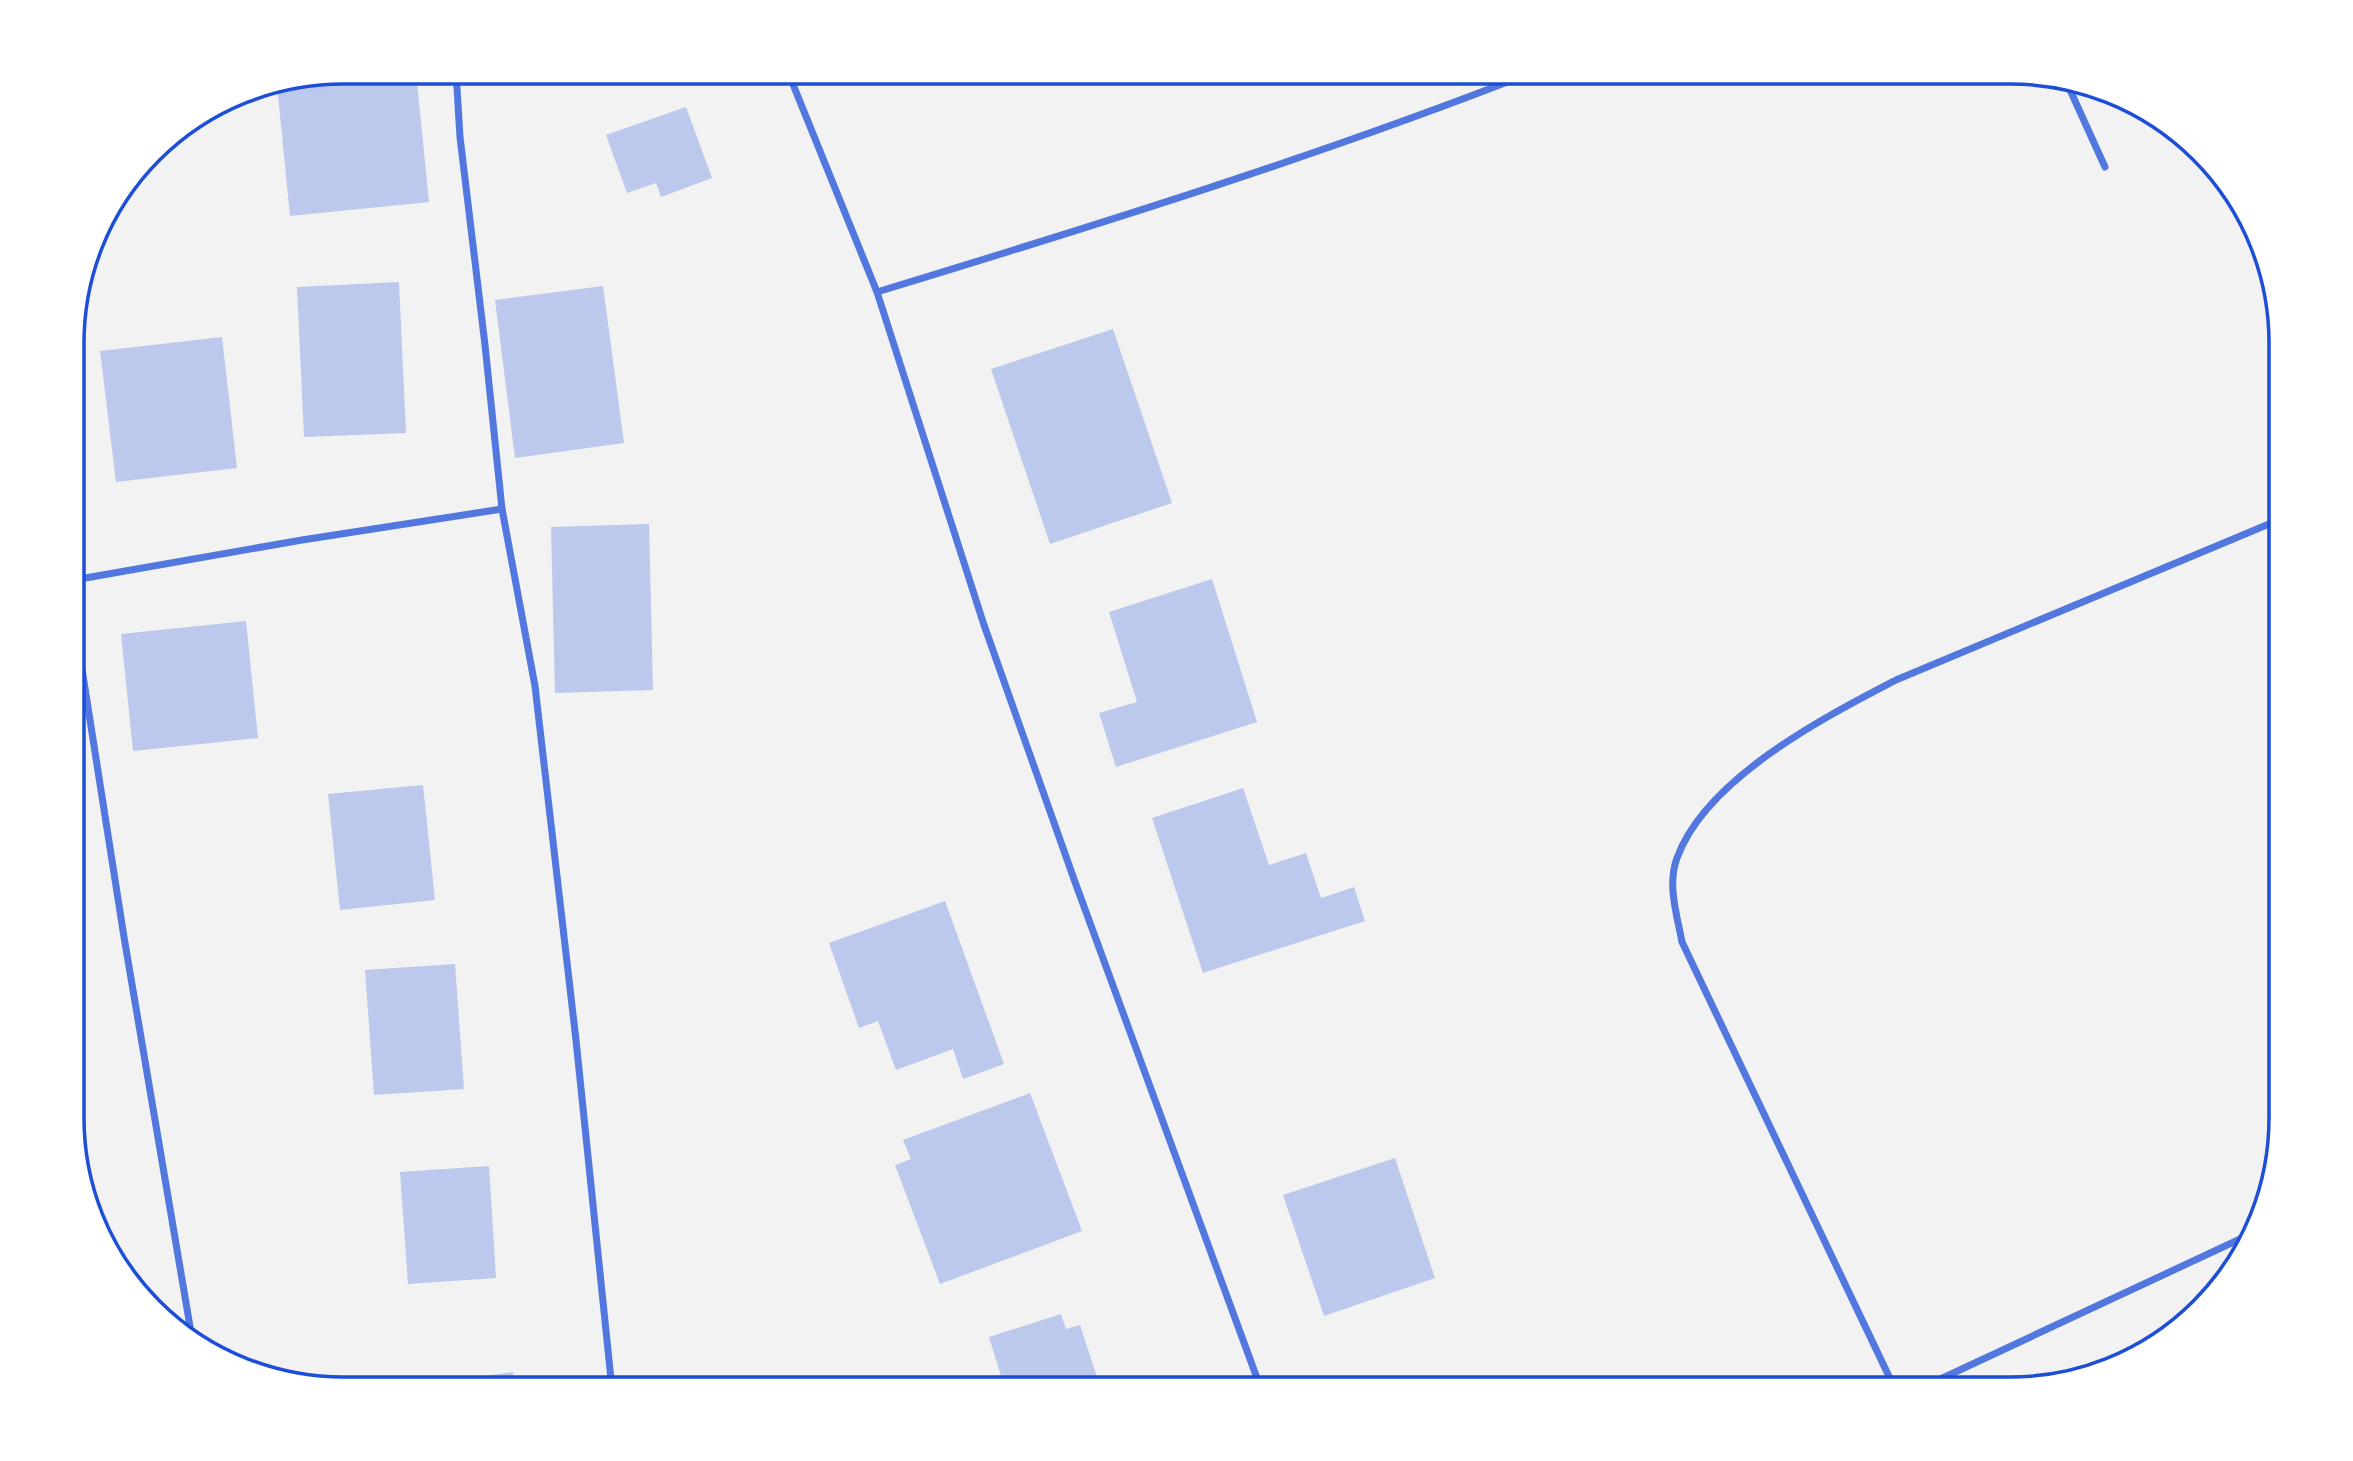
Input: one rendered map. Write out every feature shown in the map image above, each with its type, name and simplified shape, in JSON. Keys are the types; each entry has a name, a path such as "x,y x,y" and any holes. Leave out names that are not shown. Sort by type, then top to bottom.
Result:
{"street":[{"path":"457,84 460,137 502,509 535,686 576,1040 611,1377"},
{"path":"793,84 877,292 988,636 1079,894 1257,1377"},
{"path":"877,292 1045,241 1304,154 1499,84"},
{"path":"2071,91 2105,167"},
{"path":"84,578 302,540 502,509"},
{"path":"1889,1377 1682,942 1672,893 1677,859 1694,828 1723,791 1779,747 1840,710 1907,676 2269,524"},
{"path":"84,682 190,1327"},
{"path":"1945,1377 2238,1240"}],"building":[{"path":"417,84 429,202 290,216 278,93 309,86"},
{"path":"686,107 712,178 661,197 656,183 627,193 606,135"},
{"path":"399,282 406,433 304,437 297,287"},
{"path":"603,286 624,443 515,458 495,300"},
{"path":"1113,329 1172,503 1050,544 991,369"},
{"path":"222,337 237,468 116,482 100,351"},
{"path":"649,524 653,690 555,693 551,527"},
{"path":"1212,579 1257,722 1116,767 1099,713 1137,702 1109,612"},
{"path":"246,621 258,738 133,751 121,634"},
{"path":"423,785 435,900 340,910 328,794"},
{"path":"1243,788 1269,865 1306,853 1321,898 1354,887 1365,921 1203,973 1152,818"},
{"path":"945,901 1004,1064 963,1079 953,1049 896,1070 878,1021 859,1028 829,943"},
{"path":"455,964 464,1089 374,1095 365,970"},
{"path":"1030,1093 1082,1231 940,1284 895,1165 911,1159 903,1140"},
{"path":"1395,1158 1435,1278 1324,1316 1283,1195"},
{"path":"489,1166 496,1278 408,1284 400,1172"},
{"path":"1061,1314 1066,1329 1080,1325 1097,1377 1001,1377 989,1337"},
{"path":"513,1372 514,1377 474,1377"}]}
